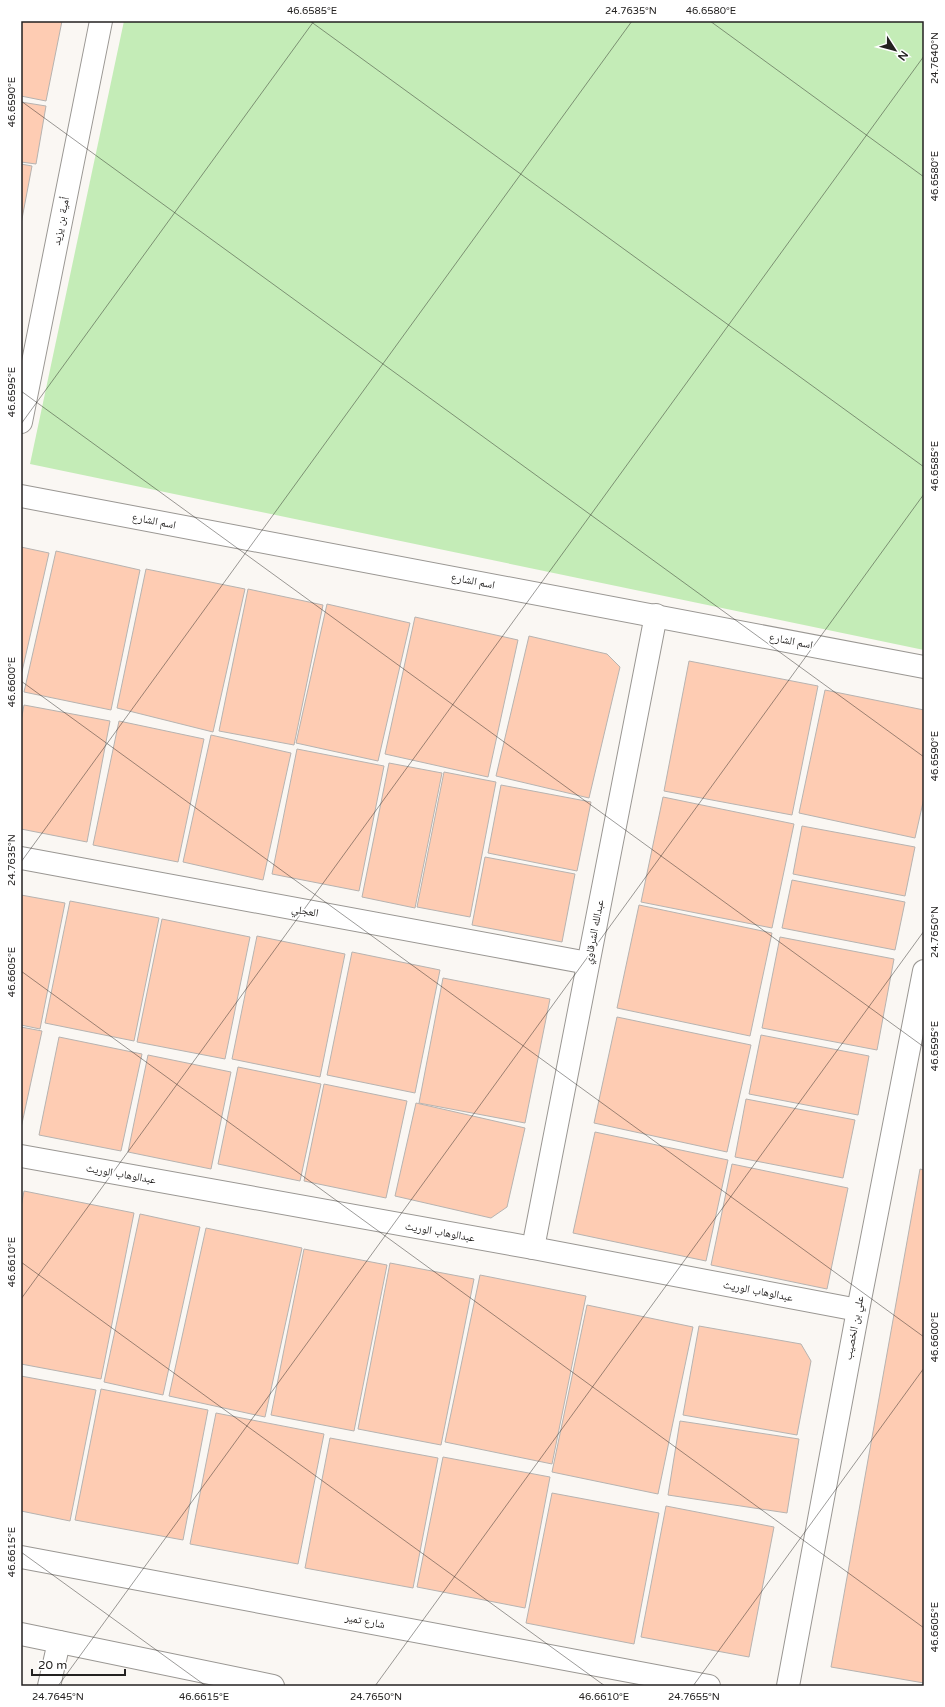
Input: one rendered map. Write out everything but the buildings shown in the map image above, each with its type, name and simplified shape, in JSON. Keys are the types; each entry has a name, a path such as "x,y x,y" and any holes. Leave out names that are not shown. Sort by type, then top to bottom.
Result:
{"street":[{"name":"أمية بن يزيد","path":"21,422 101,21"},
{"name":"اسم الشارع","path":"21,496 924,667"},
{"name":"عبدالله الشرقاوي","path":"533,1248 656,616"},
{"name":"العجلي","path":"21,858 588,963"},
{"name":"علي بن الخصيب","path":"788,1686 858,1310 924,971"},
{"name":"عبدالوهاب الوريث","path":"21,1156 533,1248 858,1310"},
{"name":"شارع تمير","path":"21,1557 709,1686"},
{"path":"21,1634 273,1686"},
{"path":"49,1686 59,1642"}],"green space":[{"path":"124,21 924,21 924,650 30,464"}]}
